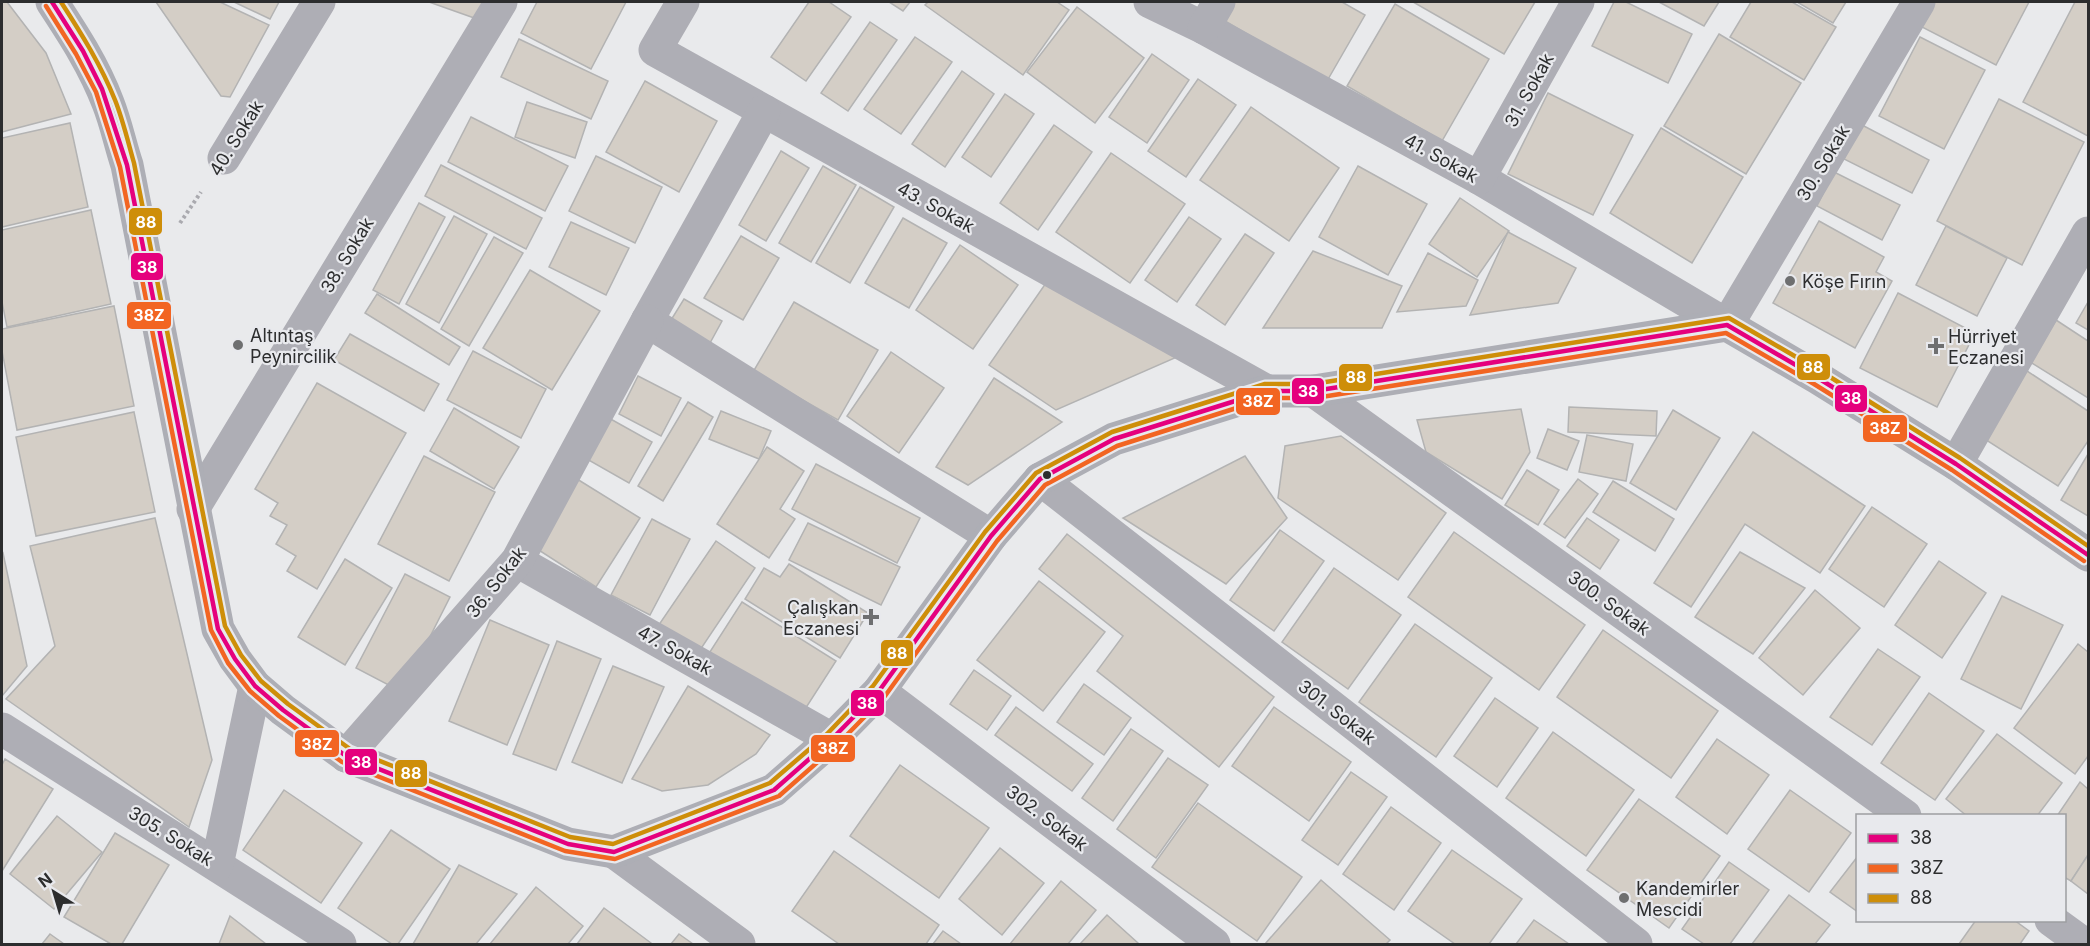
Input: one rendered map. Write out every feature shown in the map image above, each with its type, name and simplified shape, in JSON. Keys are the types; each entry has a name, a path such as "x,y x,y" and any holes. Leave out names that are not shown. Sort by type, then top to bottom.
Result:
{"main road":[{"path":"52,2 75,35 108,104 127,165 218,629 235,659 255,686 283,710 346,756 568,844 614,852 774,789 832,739 879,691 991,536 1040,479 1114,439 1267,391 1314,392 1726,325 1818,378 1956,464 2088,555"}],"street":[{"name":"40. Sokak","path":"224,158 319,2"},
{"name":"38. Sokak","path":"194,509 501,2"},
{"name":"43. Sokak","path":"683,2 655,50 1267,391"},
{"name":"41. Sokak","path":"1150,2 1211,15 1726,325"},
{"name":"31. Sokak","path":"1479,178 1578,2"},
{"name":"30. Sokak","path":"1726,325 1919,2"},
{"name":"36. Sokak","path":"346,756 517,561 764,111"},
{"path":"1956,464 2088,233"},
{"path":"647,321 991,536"},
{"name":"300. Sokak","path":"1314,392 1902,814"},
{"name":"301. Sokak","path":"1040,479 1636,945"},
{"name":"47. Sokak","path":"517,561 832,739"},
{"path":"217,865 255,686"},
{"name":"302. Sokak","path":"879,691 1214,945"},
{"name":"305. Sokak","path":"2,729 340,945"},
{"path":"614,852 739,945"},
{"path":"2052,922 2084,945"}],"path":[{"name":"40. Sokak","path":"148,271 224,158"}],"building":[{"path":"2,2 7,2 46,53 71,114 2,132"},
{"path":"156,2 220,2 269,25 230,97 221,96"},
{"path":"234,2 279,2 270,19"},
{"path":"429,2 483,2 477,19"},
{"path":"537,2 626,2 591,69 521,33"},
{"path":"809,2 829,2 851,17 806,81 771,57"},
{"path":"889,2 910,2 903,11"},
{"path":"928,2 1057,2 1069,10 1023,75 925,5"},
{"path":"1229,2 1342,2 1365,15 1327,81 1220,18"},
{"path":"1413,2 1535,2 1504,54"},
{"path":"1614,2 1626,2 1692,34 1668,83 1592,46"},
{"path":"1659,2 1719,2 1704,26"},
{"path":"1751,2 1792,2 1836,27 1804,80 1730,37"},
{"path":"1797,2 1846,2 1833,23"},
{"path":"1933,2 2029,2 1996,65 1920,26"},
{"path":"2075,2 2088,2 2088,136 2023,102"},
{"path":"1395,4 1489,59 1442,141 1347,86"},
{"path":"1077,7 1144,58 1095,123 1027,72"},
{"path":"870,22 897,40 848,111 821,93"},
{"path":"1719,34 1801,83 1746,174 1664,126"},
{"path":"915,37 952,62 901,134 864,109"},
{"path":"1920,37 1985,70 1944,149 1879,116"},
{"path":"519,39 608,81 591,119 501,77"},
{"path":"1152,54 1189,80 1147,143 1109,117"},
{"path":"962,71 994,94 945,167 912,144"},
{"path":"1198,79 1236,105 1186,177 1148,151"},
{"path":"645,81 717,121 679,192 606,152"},
{"path":"1548,93 1633,135 1593,215 1508,174"},
{"path":"1005,94 1034,114 991,177 962,157"},
{"path":"1999,99 2084,142 2022,265 1937,221"},
{"path":"527,102 587,122 575,158 515,137"},
{"path":"1251,107 1339,168 1289,241 1200,180"},
{"path":"471,117 568,166 545,211 448,162"},
{"path":"70,123 88,207 2,227 2,138"},
{"path":"1054,125 1092,152 1038,230 1000,203"},
{"path":"1862,125 1929,160 1912,193 1844,159"},
{"path":"1661,128 1743,177 1692,263 1610,213"},
{"path":"781,151 809,168 766,241 739,225"},
{"path":"1111,153 1185,204 1130,283 1056,232"},
{"path":"596,156 662,187 635,243 569,211"},
{"path":"441,165 542,218 526,249 425,196"},
{"path":"823,166 856,185 811,262 779,243"},
{"path":"1358,166 1427,204 1388,275 1319,237"},
{"path":"1834,172 1900,205 1882,240 1817,206"},
{"path":"860,187 894,207 850,283 816,263"},
{"path":"1460,198 1509,231 1477,277 1429,244"},
{"path":"419,203 445,217 399,304 373,290"},
{"path":"91,210 111,304 7,327 2,302 2,230"},
{"path":"454,216 487,234 439,323 406,304"},
{"path":"1189,217 1221,239 1177,302 1145,280"},
{"path":"903,218 947,243 909,308 865,283"},
{"path":"1819,221 1884,257 1876,272 1892,281 1855,348 1773,303"},
{"path":"571,222 629,248 606,295 549,267"},
{"path":"1946,226 2007,258 1977,316 1916,285"},
{"path":"1508,232 1576,268 1558,303 1470,315"},
{"path":"1245,234 1274,253 1225,325 1196,305"},
{"path":"741,236 779,258 743,320 704,298"},
{"path":"494,237 523,253 469,346 441,329"},
{"path":"960,245 1018,285 973,349 916,310"},
{"path":"1313,251 1402,286 1382,328 1263,328"},
{"path":"1428,253 1478,280 1466,306 1397,312"},
{"path":"530,270 600,311 552,390 483,348"},
{"path":"1046,283 1177,357 1056,410 989,365"},
{"path":"1898,293 1975,333 1937,407 1860,368"},
{"path":"377,294 460,347 449,365 365,313"},
{"path":"684,299 722,321 710,343 671,320"},
{"path":"794,302 878,350 838,420 753,372"},
{"path":"2088,302 2088,330 2076,323"},
{"path":"114,306 134,406 17,430 2,351 2,329"},
{"path":"2056,320 2088,341 2088,398 2030,362"},
{"path":"350,334 439,384 424,411 334,360"},
{"path":"473,351 546,389 521,438 447,400"},
{"path":"891,352 944,388 899,453 847,416"},
{"path":"2024,369 2088,411 2088,441 2058,486 1980,436"},
{"path":"638,376 681,398 661,436 619,414"},
{"path":"994,378 1062,422 968,485 936,467"},
{"path":"317,383 406,433 317,589 287,571 296,556 276,544 287,525 270,516 278,503 255,489"},
{"path":"688,402 713,417 663,501 638,486"},
{"path":"1569,407 1657,411 1656,436 1568,432"},
{"path":"454,408 519,447 494,489 430,451"},
{"path":"1521,409 1530,452 1502,499 1426,452 1417,420"},
{"path":"1673,410 1720,438 1676,510 1630,483"},
{"path":"721,411 771,431 759,459 709,439"},
{"path":"134,412 155,512 36,536 16,437"},
{"path":"607,417 652,442 629,483 585,458"},
{"path":"1548,429 1579,441 1567,470 1537,458"},
{"path":"1753,432 1865,506 1820,573 1745,524 1691,607 1654,583"},
{"path":"1587,435 1633,444 1626,481 1579,472"},
{"path":"1341,436 1446,513 1398,580 1278,498 1285,446"},
{"path":"767,447 804,471 780,509 795,519 769,558 717,524"},
{"path":"2088,454 2088,516 2061,500"},
{"path":"424,456 495,492 449,581 378,544"},
{"path":"1245,456 1287,518 1226,584 1123,518"},
{"path":"816,464 920,518 897,563 792,509"},
{"path":"1527,470 1559,490 1538,525 1505,505"},
{"path":"577,479 640,518 596,587 534,547"},
{"path":"1578,479 1598,494 1565,538 1544,524"},
{"path":"1613,481 1674,519 1655,551 1593,512"},
{"path":"1872,507 1927,544 1884,607 1829,569"},
{"path":"155,518 212,760 189,827 6,699 55,646 30,546"},
{"path":"1587,518 1619,540 1600,569 1567,546"},
{"path":"652,519 690,539 650,615 611,595"},
{"path":"808,523 900,567 881,605 789,560"},
{"path":"1280,530 1324,561 1274,631 1230,600"},
{"path":"1454,532 1585,625 1539,690 1408,597"},
{"path":"1067,534 1274,697 1219,767 1097,671 1123,636 1039,569"},
{"path":"716,541 755,568 694,659 654,632"},
{"path":"1740,552 1805,588 1753,654 1695,617"},
{"path":"2,554 27,666 2,696"},
{"path":"345,559 392,588 345,665 298,637"},
{"path":"1939,561 1986,593 1942,658 1895,625"},
{"path":"789,564 868,613 840,658 745,599 764,568 780,577"},
{"path":"1334,568 1401,615 1348,689 1282,642"},
{"path":"405,574 450,597 402,692 356,668"},
{"path":"1039,581 1105,632 1043,711 977,660"},
{"path":"1815,590 1860,628 1803,695 1759,658"},
{"path":"2002,596 2063,625 2021,709 1961,679"},
{"path":"742,602 836,661 800,717 706,658"},
{"path":"490,620 549,645 507,745 449,721"},
{"path":"1415,624 1492,678 1436,757 1359,702"},
{"path":"1603,630 1718,711 1671,778 1557,697"},
{"path":"557,641 601,659 556,770 513,754"},
{"path":"2078,644 2088,652 2088,756 2075,774 2014,728"},
{"path":"1878,649 1920,677 1872,745 1830,717"},
{"path":"613,666 664,687 622,783 572,762"},
{"path":"974,670 1011,696 987,730 950,704"},
{"path":"1084,684 1131,718 1104,755 1057,722"},
{"path":"688,686 770,735 756,754 708,785 662,791 632,779"},
{"path":"1929,693 1984,731 1935,800 1881,763"},
{"path":"1495,698 1538,728 1497,787 1454,756"},
{"path":"1016,707 1093,764 1072,791 995,735"},
{"path":"1274,707 1351,762 1309,821 1232,766"},
{"path":"1131,729 1163,751 1113,821 1082,798"},
{"path":"1553,732 1634,790 1586,856 1506,798"},
{"path":"1997,734 2062,783 2039,814 1965,814 1946,799"},
{"path":"1717,739 1769,775 1727,834 1676,797"},
{"path":"1168,758 1208,785 1156,858 1117,829"},
{"path":"5,759 53,789 2,871 2,765"},
{"path":"900,765 989,828 939,898 850,836"},
{"path":"1351,772 1387,797 1338,865 1302,840"},
{"path":"2080,782 2088,789 2088,855 2071,881 2066,878 2066,814 2058,814"},
{"path":"284,790 362,843 321,903 243,850"},
{"path":"1790,790 1851,833 1809,892 1748,849"},
{"path":"1639,799 1720,856 1669,928 1587,870"},
{"path":"1198,803 1302,877 1257,941 1152,867"},
{"path":"1391,807 1441,843 1394,910 1343,874"},
{"path":"57,816 102,852 54,909 10,874"},
{"path":"391,830 450,869 398,944 392,944 338,908"},
{"path":"115,833 169,865 122,944 111,944 64,917"},
{"path":"1000,848 1044,883 1002,935 959,899"},
{"path":"1452,850 1522,899 1489,944 1455,944 1408,911"},
{"path":"834,851 939,925 926,944 839,944 792,911"},
{"path":"2088,855 2088,894 2071,881"},
{"path":"1856,859 1856,911 1830,892"},
{"path":"1729,862 1769,890 1730,944 1704,944 1682,929"},
{"path":"459,865 517,894 476,944 413,944"},
{"path":"1321,880 1390,940 1386,944 1265,944"},
{"path":"1061,881 1096,910 1068,944 1010,944"},
{"path":"536,887 583,926 568,944 490,944"},
{"path":"1789,895 1830,925 1815,944 1752,944"},
{"path":"604,908 651,943 577,944"},
{"path":"1107,915 1138,943 1080,944"},
{"path":"230,916 266,944 219,944"},
{"path":"1534,920 1569,944 1516,944"},
{"path":"1975,922 2017,922 2029,931 2020,944 1959,944"},
{"path":"943,931 961,944 933,944"},
{"path":"50,934 64,944 42,944"},
{"path":"679,934 693,944 671,944"}],"transit line":[{"name":"38","path":"52,2 83,51 102,89 127,165 218,629 235,659 255,686 283,710 346,756 568,844 614,852 774,790 832,739 879,691 991,536 1040,479 1114,439 1267,391 1314,391 1727,325 1818,378 1956,464 2088,555"},
{"name":"88","path":"61,2 83,37 109,87 118,108 134,163 225,626 241,655 261,681 288,704 350,749 570,837 613,844 770,783 827,734 873,686 985,532 1036,473 1112,432 1265,384 1313,384 1729,318 1822,372 1960,458 2088,546"},
{"name":"38Z","path":"46,6 76,54 96,92 120,167 211,630 228,663 250,691 279,716 342,762 565,851 615,859 779,796 837,745 885,696 997,541 1045,485 1117,446 1268,398 1315,398 1726,333 1814,384 1952,470 2084,561"}],"place":[{"name":"Köşe Fırın","path":"1790,281"},
{"name":"Altıntaş Peynircilik","path":"238,345"},
{"name":"Hürriyet Eczanesi","path":"1936,346"},
{"name":"Çalışkan Eczanesi","path":"871,617"},
{"name":"Kandemirler Mescidi","path":"1624,898"}]}
